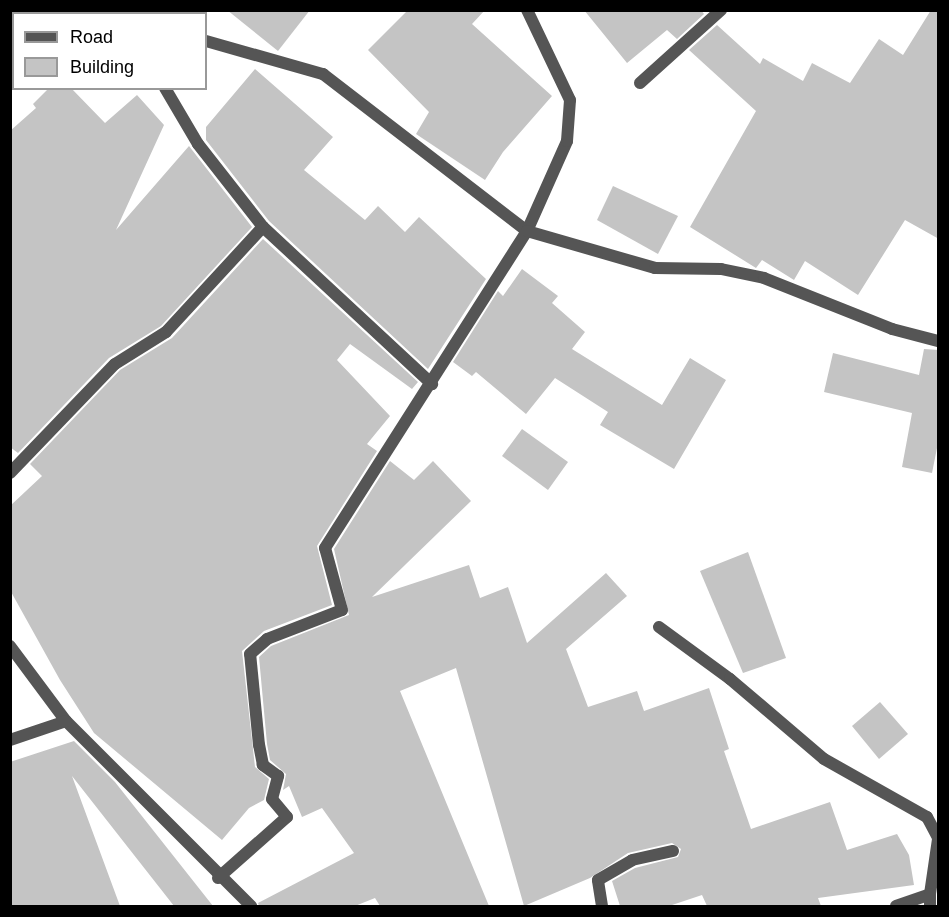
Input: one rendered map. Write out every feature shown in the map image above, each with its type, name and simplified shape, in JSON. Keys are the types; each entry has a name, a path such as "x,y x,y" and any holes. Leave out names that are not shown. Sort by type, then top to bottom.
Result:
{"street":[{"path":"218,878 287,817 272,799 278,776 263,765 250,654 267,639 342,609 325,548 432,384 527,231 567,141 570,100 527,10"},
{"path":"640,83 721,10"},
{"path":"207,41 323,74 527,231 655,268 721,268 764,278 892,329 939,341"},
{"path":"166,90 198,144 263,227 432,384"},
{"path":"10,473 115,364 166,332 263,227"},
{"path":"659,627 730,679 824,759 927,817 939,838 930,900 896,906"},
{"path":"10,646 66,721 218,878 251,906"},
{"path":"10,740 66,721"},
{"path":"602,906 598,880 632,860 673,851"}],"building":[{"path":"227,10 310,10 278,51"},
{"path":"408,10 485,10 472,24 552,96 503,152 485,180 416,134 429,112 368,50"},
{"path":"584,10 701,10 704,14 677,39 667,30 627,63"},
{"path":"931,10 939,10 939,239 905,220 858,295 805,261 794,280 762,260 756,268 690,227 756,111 689,50 717,25 760,64 763,58 803,81 812,63 850,83 879,39 903,55"},
{"path":"255,69 333,137 304,170 365,220 378,206 405,232 419,217 486,279 428,369 269,221 206,140 206,127"},
{"path":"47,90 73,90 105,123 137,95 164,125 116,230 189,146 252,227 161,326 109,358 18,453 10,447 10,131 36,108 33,104"},
{"path":"613,186 678,216 658,254 597,220"},
{"path":"263,239 418,382 412,389 350,344 337,360 390,416 367,444 377,451 317,546 332,605 264,631 242,651 255,767 269,779 264,800 249,808 222,840 94,733 60,680 10,590 10,506 42,476 30,464 120,370 172,338"},
{"path":"522,269 558,296 552,303 585,332 572,349 662,405 690,358 726,380 674,469 600,425 608,412 555,378 526,414 476,372 472,376 453,362 498,291 503,296"},
{"path":"924,349 939,350 939,438 932,473 902,467 912,413 824,392 833,353 919,375"},
{"path":"522,429 568,462 548,490 502,456"},
{"path":"390,461 414,480 433,461 471,501 372,597 469,565 480,598 508,587 527,643 606,573 627,596 566,649 588,707 637,691 644,711 709,688 729,749 724,751 751,829 830,802 847,850 897,834 909,855 914,885 818,898 821,906 707,906 702,895 669,906 620,906 612,881 635,868 678,857 681,849 672,843 628,853 590,878 524,906 456,668 400,691 489,906 380,906 375,898 355,906 259,906 258,903 354,853 322,808 302,817 289,786 283,790 286,774 270,760 267,744 259,657 271,646 349,615 334,549"},
{"path":"748,552 786,658 743,673 700,571"},
{"path":"880,702 908,734 879,759 852,726"},
{"path":"74,741 115,782 213,906 174,906 72,776 120,906 10,906 10,762"}]}
